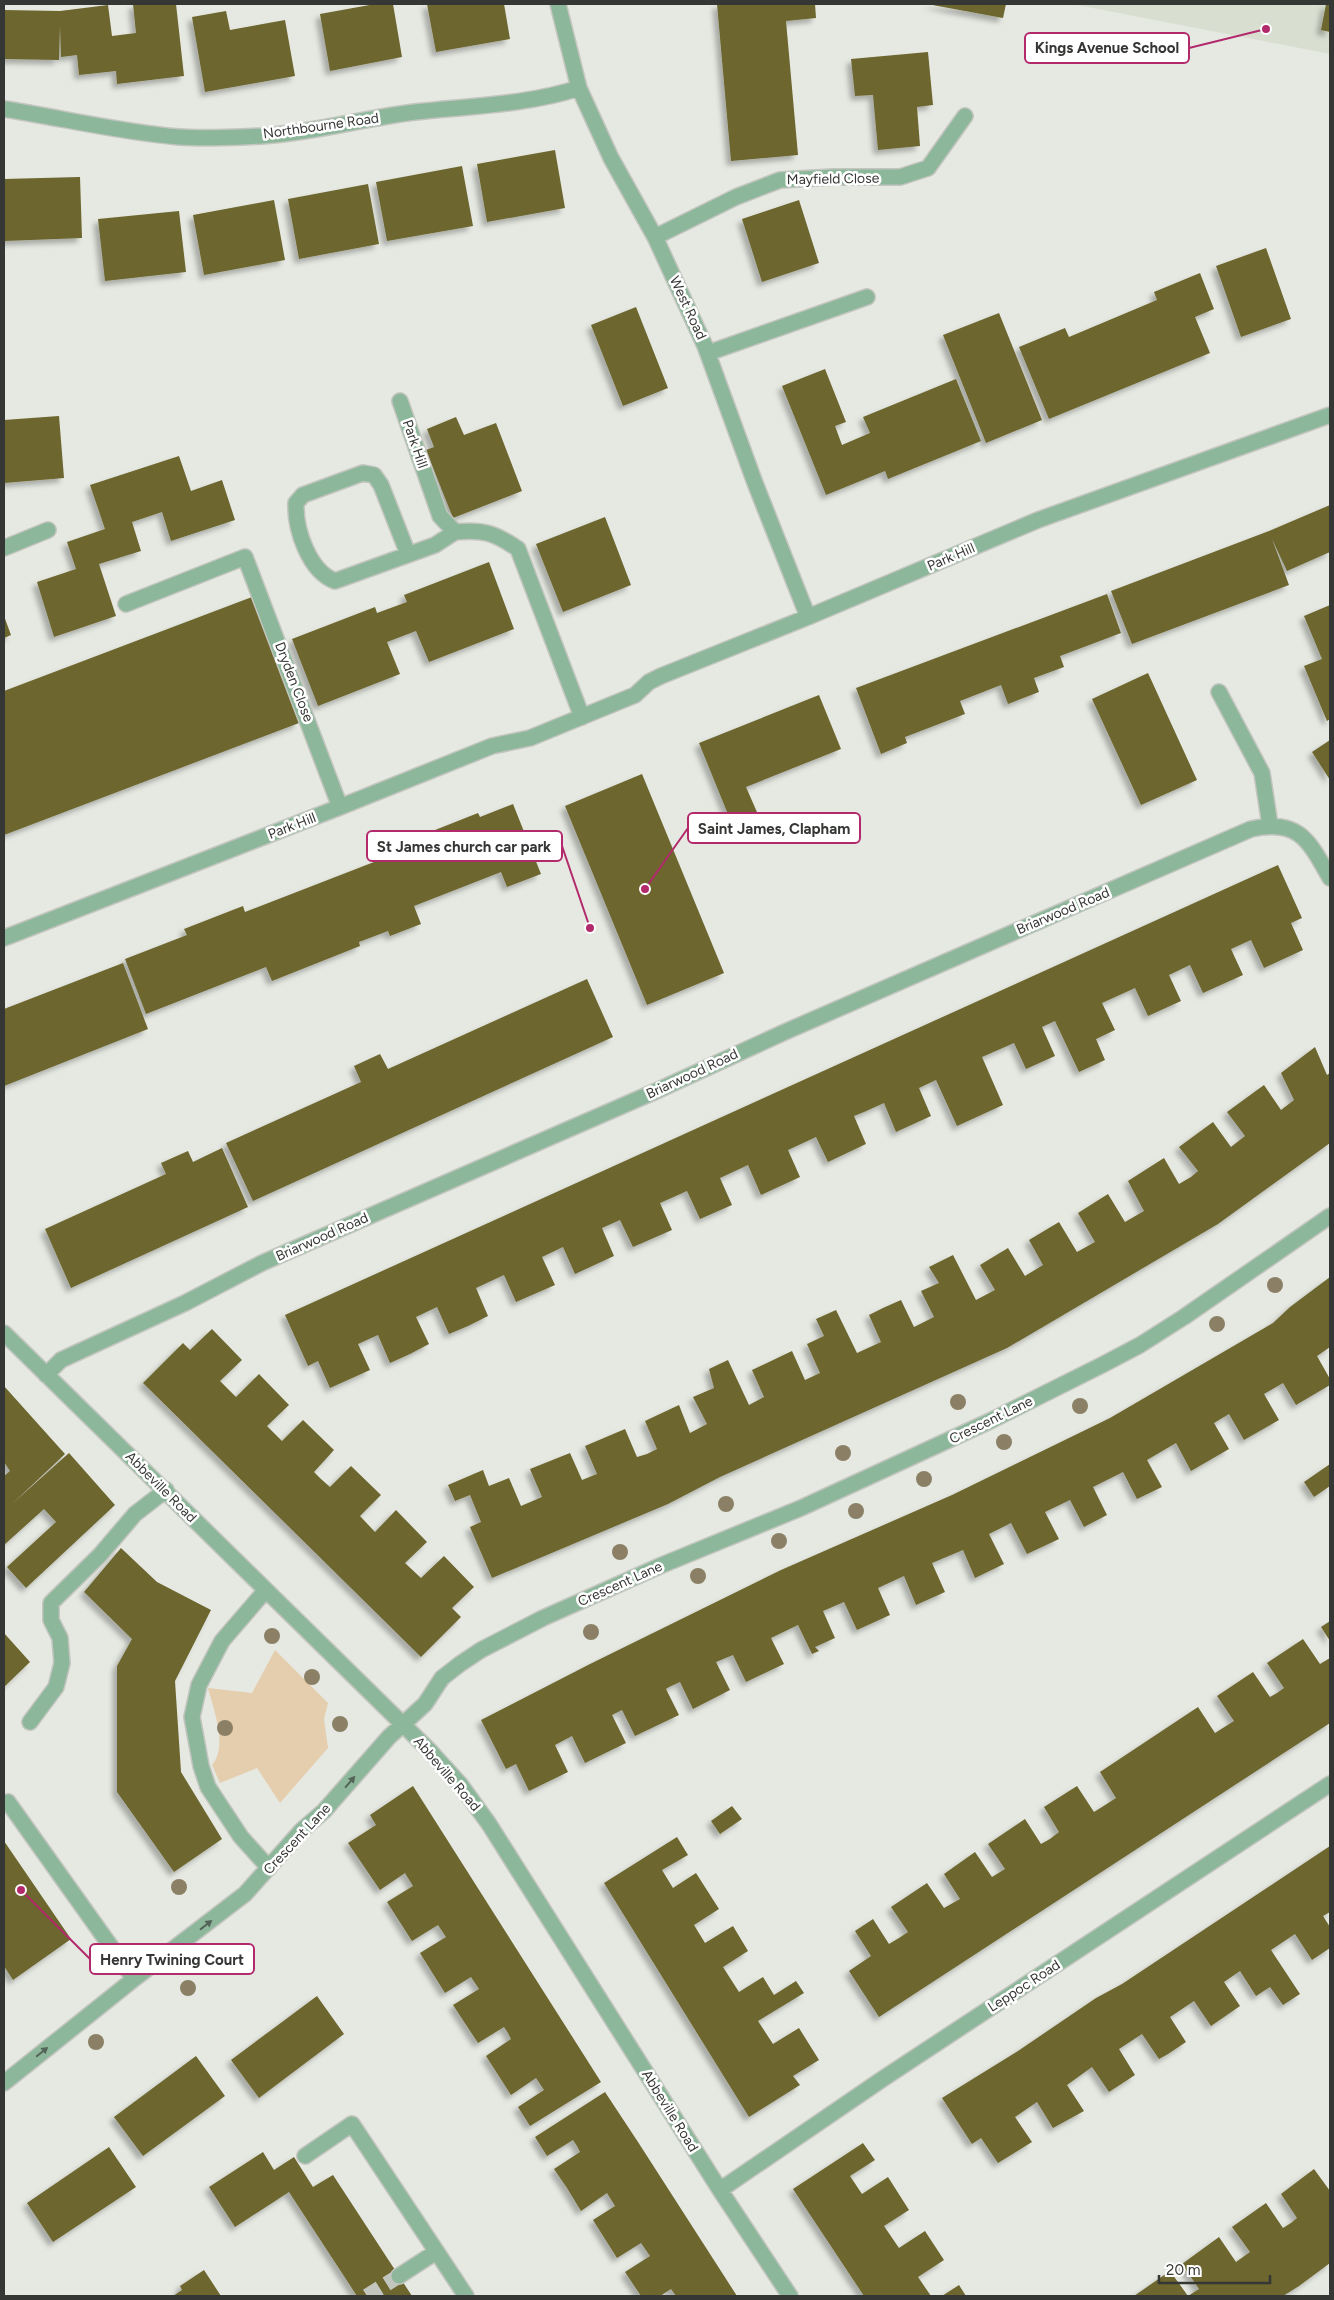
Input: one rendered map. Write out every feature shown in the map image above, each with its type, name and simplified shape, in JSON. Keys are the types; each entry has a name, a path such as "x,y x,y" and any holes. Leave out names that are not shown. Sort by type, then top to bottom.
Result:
{"street":[{"name":"West Road","path":"558,4 579,88 611,158 656,237 708,353 755,483 808,617"},
{"name":"Northbourne Road","path":"4,109 181,137 263,136 412,112 524,100 560,94 579,88"},
{"name":"Mayfield Close","path":"656,237 736,197 780,180 834,177 900,177 928,168 965,116"},
{"path":"708,353 868,297"},
{"name":"Park Hill","path":"400,401 440,516 455,532"},
{"name":"Park Hill","path":"4,938 340,808 492,746 530,738 582,717 635,695 649,682 661,676 808,617 1038,520 1330,415"},
{"path":"408,554 381,485 374,475 363,473 346,479 302,495 296,503 298,528 314,566 325,577 335,581 435,545 455,532 478,530 503,539 518,550 582,717"},
{"path":"4,548 48,530"},
{"name":"Dryden Close","path":"126,604 245,558 340,808"},
{"path":"1219,692 1262,772 1270,825"},
{"name":"Briarwood Road","path":"46,1375 61,1360 185,1303 262,1263 654,1092 814,1019 1251,829 1270,825 1287,827 1301,836 1313,849 1330,878"},
{"name":"Crescent Lane","path":"4,2083 134,1978 245,1894 302,1830 324,1811 402,1724 425,1704 442,1678 481,1650 543,1618 801,1508 990,1421 1102,1365 1140,1345 1184,1317 1330,1216"},
{"name":"Abbeville Road","path":"4,1332 166,1490 460,1784 489,1824 720,2190 790,2296"},
{"path":"30,1722 56,1687 62,1663 60,1638 51,1620 51,1603 100,1555 135,1514 166,1490"},
{"path":"265,1591 222,1641 199,1685 192,1717 208,1787 241,1837 269,1868"},
{"name":"Leppoc Road","path":"720,2190 884,2078 1330,1784"},
{"path":"8,1802 134,1978"},
{"path":"305,2156 352,2124 466,2296"},
{"path":"399,2276 436,2252"}],"shaded area":[{"path":"1072,4 1330,4 1330,54"},
{"path":"275,1650 328,1703 324,1719 328,1748 280,1803 257,1768 220,1783 212,1765 217,1757 219,1738 216,1717 208,1688 252,1693"}],"building":[{"path":"133,4 176,4 184,76 117,84 116,71 79,75 77,55 61,57 60,26 59,60 4,59 4,10 60,11 108,5 112,36 136,33"},
{"path":"375,4 393,4 402,57 330,71 320,14"},
{"path":"427,4 504,4 510,39 436,52"},
{"path":"717,4 815,4 816,18 786,21 798,155 731,161"},
{"path":"927,4 1006,4 1003,18"},
{"path":"1326,4 1330,4 1330,32 1321,30"},
{"path":"226,11 230,30 285,20 295,76 205,92 192,17"},
{"path":"928,52 933,105 917,107 920,146 878,150 873,95 855,96 851,59"},
{"path":"555,150 565,208 487,222 477,164"},
{"path":"462,166 473,226 387,241 376,182"},
{"path":"80,177 82,238 4,241 4,179"},
{"path":"368,184 379,244 299,259 288,199"},
{"path":"274,200 285,260 204,275 193,215"},
{"path":"799,200 819,263 762,282 742,219"},
{"path":"179,211 186,272 105,281 98,219"},
{"path":"1266,248 1291,319 1241,337 1216,266"},
{"path":"1200,273 1214,309 1195,317 1210,353 1049,419 1019,347 1065,328 1069,337 1157,300 1154,292"},
{"path":"636,307 668,388 623,406 591,325"},
{"path":"999,313 1042,420 986,443 943,335"},
{"path":"825,369 846,422 835,426 842,445 870,433 863,417 956,379 981,441 888,479 885,471 826,495 782,386"},
{"path":"59,416 64,478 4,483 4,420"},
{"path":"456,417 464,435 496,423 522,491 453,518 426,450 434,447 427,429"},
{"path":"179,456 191,491 222,480 235,520 171,541 162,512 132,522 141,551 99,564 116,616 54,637 37,582 76,569 67,542 105,529 90,485"},
{"path":"1330,505 1330,552 1287,571 1272,539 1289,585 1132,644 1111,591 1269,531"},
{"path":"605,517 631,585 563,612 536,544"},
{"path":"489,562 514,629 429,662 416,631 387,642 400,674 318,706 292,639 375,607 377,613 407,602 404,595"},
{"path":"1107,594 1121,633 1060,656 1064,667 1034,678 1039,692 1008,704 1001,685 960,701 965,714 905,737 907,743 881,754 856,688"},
{"path":"252,597 299,723 4,835 4,691"},
{"path":"1330,605 1330,719 1327,721 1304,666 1322,659 1304,616"},
{"path":"4,616 11,635 4,638"},
{"path":"1148,673 1197,780 1141,805 1092,699"},
{"path":"819,695 841,749 746,787 760,819 734,829 699,743"},
{"path":"1330,740 1330,780 1312,752"},
{"path":"642,774 724,973 647,1005 565,806"},
{"path":"513,804 541,874 507,887 501,872 414,906 421,924 390,936 388,931 359,942 360,946 272,981 266,967 146,1014 125,959 187,935 184,929 243,906 245,912 423,843 420,836 478,813 480,817"},
{"path":"1278,865 1302,918 1291,923 1303,950 1264,968 1251,940 1231,949 1243,975 1203,993 1190,965 1169,975 1181,1001 1148,1016 1135,988 1102,1003 1115,1030 1096,1039 1105,1060 1079,1072 1055,1021 1042,1027 1055,1056 1026,1069 1014,1043 982,1057 1003,1105 957,1126 936,1080 919,1088 931,1116 896,1132 884,1103 854,1116 866,1144 828,1162 816,1137 788,1150 800,1177 761,1195 748,1165 720,1178 732,1205 700,1219 687,1191 660,1203 672,1230 633,1247 620,1220 602,1228 614,1256 575,1274 563,1247 542,1257 555,1285 516,1302 504,1275 476,1288 488,1316 468,1326 449,1334 437,1307 416,1317 429,1344 410,1354 390,1363 378,1335 358,1344 370,1370 330,1388 318,1361 308,1366 285,1315"},
{"path":"123,963 148,1029 4,1086 4,1009"},
{"path":"587,979 613,1037 253,1201 226,1143 361,1082 354,1066 380,1054 388,1069"},
{"path":"1315,1047 1327,1075 1330,1073 1330,1143 1218,1224 1007,1348 720,1477 668,1504 492,1578 470,1527 481,1522 470,1495 455,1501 448,1485 483,1470 489,1486 509,1478 521,1506 542,1497 530,1469 570,1453 582,1480 597,1474 585,1446 625,1429 637,1457 647,1454 657,1449 645,1421 679,1405 690,1433 707,1424 693,1397 714,1388 709,1369 728,1360 749,1405 764,1397 752,1370 792,1351 805,1380 820,1373 807,1344 824,1336 816,1319 836,1310 857,1353 881,1342 869,1315 883,1308 901,1300 914,1327 934,1317 921,1291 939,1283 929,1267 953,1255 976,1300 995,1290 980,1265 1008,1248 1025,1276 1043,1265 1029,1240 1059,1222 1077,1252 1095,1242 1078,1213 1108,1194 1125,1222 1144,1211 1128,1181 1164,1158 1179,1184 1191,1177 1198,1171 1179,1147 1213,1122 1231,1147 1245,1136 1227,1112 1264,1085 1281,1110 1294,1100 1281,1073"},
{"path":"222,1148 248,1207 71,1288 45,1229 166,1174 161,1163 188,1151 193,1162"},
{"path":"1330,1277 1330,1347 1317,1356 1330,1379 1330,1385 1296,1405 1283,1383 1264,1394 1279,1420 1244,1440 1229,1414 1214,1423 1229,1449 1191,1471 1176,1443 1147,1460 1162,1487 1137,1499 1123,1472 1093,1487 1107,1515 1084,1527 1070,1500 1045,1512 1059,1539 1027,1554 1011,1523 989,1534 1004,1564 975,1578 963,1550 932,1563 945,1592 916,1605 904,1576 878,1588 890,1615 857,1630 844,1602 823,1611 835,1638 815,1647 819,1651 812,1654 798,1625 771,1638 784,1664 746,1682 733,1655 716,1662 730,1690 693,1709 680,1682 669,1687 666,1689 679,1715 635,1736 622,1710 612,1715 626,1743 585,1763 572,1736 555,1745 568,1772 529,1791 516,1764 506,1769 481,1720 781,1570 952,1495 1110,1418 1273,1323 1290,1307"},
{"path":"212,1329 242,1360 220,1381 236,1397 259,1374 289,1405 267,1426 282,1441 303,1420 334,1450 314,1472 321,1479 330,1487 351,1466 381,1495 360,1516 375,1532 396,1510 427,1542 405,1563 421,1578 444,1556 474,1587 452,1608 461,1617 421,1657 143,1383 183,1343 190,1350"},
{"path":"4,1386 65,1454 12,1504 69,1453 115,1505 26,1588 7,1567 56,1522 44,1509 4,1545 4,1476 10,1471 4,1462"},
{"path":"1330,1464 1330,1486 1314,1497 1304,1482"},
{"path":"121,1548 157,1582 211,1610 175,1681 181,1772 222,1839 174,1872 117,1792 117,1666 132,1639 84,1592"},
{"path":"1330,1621 1330,1641 1321,1627"},
{"path":"4,1633 30,1662 4,1687"},
{"path":"1303,1639 1320,1664 1330,1658 1330,1723 879,2017 849,1971 871,1956 855,1931 873,1919 889,1944 908,1932 891,1907 927,1883 944,1908 960,1899 944,1874 975,1852 992,1877 1005,1869 988,1844 1025,1819 1041,1844 1050,1839 1059,1832 1044,1807 1077,1786 1094,1812 1116,1798 1100,1772 1198,1707 1215,1733 1234,1721 1217,1696 1253,1672 1270,1697 1277,1693 1284,1688 1267,1663"},
{"path":"413,1786 601,2082 530,2126 518,2107 544,2090 536,2078 511,2095 486,2056 511,2039 508,2033 504,2027 478,2043 453,2005 479,1989 471,1977 445,1993 420,1953 446,1937 438,1925 412,1941 387,1902 413,1886 405,1873 380,1890 348,1843 376,1825 370,1815"},
{"path":"732,1806 742,1819 720,1834 711,1821"},
{"path":"677,1837 688,1855 662,1870 673,1888 696,1873 719,1909 694,1925 705,1943 733,1926 748,1951 723,1967 739,1992 763,1977 774,1995 796,1981 804,1993 758,2021 773,2044 799,2028 819,2060 793,2076 800,2085 749,2117 604,1883"},
{"path":"4,1841 71,1939 13,1980 4,1966"},
{"path":"1330,1846 1330,1912 1323,1916 1330,1927 1330,1948 1312,1960 1295,1934 1271,1950 1300,1994 1283,2005 1270,1987 1256,1996 1240,1971 1224,1982 1240,2006 1211,2026 1194,2001 1170,2017 1186,2042 1168,2054 1159,2059 1142,2034 1119,2049 1135,2075 1109,2092 1092,2067 1067,2085 1084,2111 1053,2128 1037,2102 1015,2117 1032,2142 998,2163 981,2138 972,2144 942,2098 1018,2051 1096,1998 1122,1984"},
{"path":"317,1996 344,2034 259,2098 231,2060"},
{"path":"196,2056 225,2096 143,2156 114,2117"},
{"path":"605,2092 737,2296 676,2296 671,2289 660,2296 641,2296 625,2272 650,2256 641,2243 617,2258 593,2220 615,2206 607,2193 581,2211 554,2169 580,2152 577,2146 573,2140 547,2156 535,2137"},
{"path":"863,2143 875,2160 850,2176 862,2194 888,2177 909,2210 884,2226 899,2248 925,2231 944,2260 918,2277 931,2296 864,2296 793,2189"},
{"path":"109,2147 136,2187 53,2242 27,2203"},
{"path":"263,2152 274,2170 294,2157 313,2187 333,2175 412,2296 357,2296 289,2192 235,2227 209,2187"},
{"path":"1314,2169 1330,2191 1330,2263 1283,2296 1188,2296 1199,2289 1182,2264 1219,2237 1236,2262 1250,2252 1232,2227 1266,2203 1283,2228 1291,2223 1297,2218 1281,2194"},
{"path":"204,2270 221,2296 173,2296 182,2290 180,2286"},
{"path":"1170,2271 1188,2296 1134,2296"},
{"path":"959,2285 966,2296 942,2296"}],"tunnel":[{"path":"367,2296 399,2276"}],"place":[{"name":"Kings Avenue School","path":"1266,29"},
{"name":"Saint James, Clapham","path":"645,889"},
{"name":"St James church car park","path":"590,928"},
{"name":"Henry Twining Court","path":"21,1890"}]}
